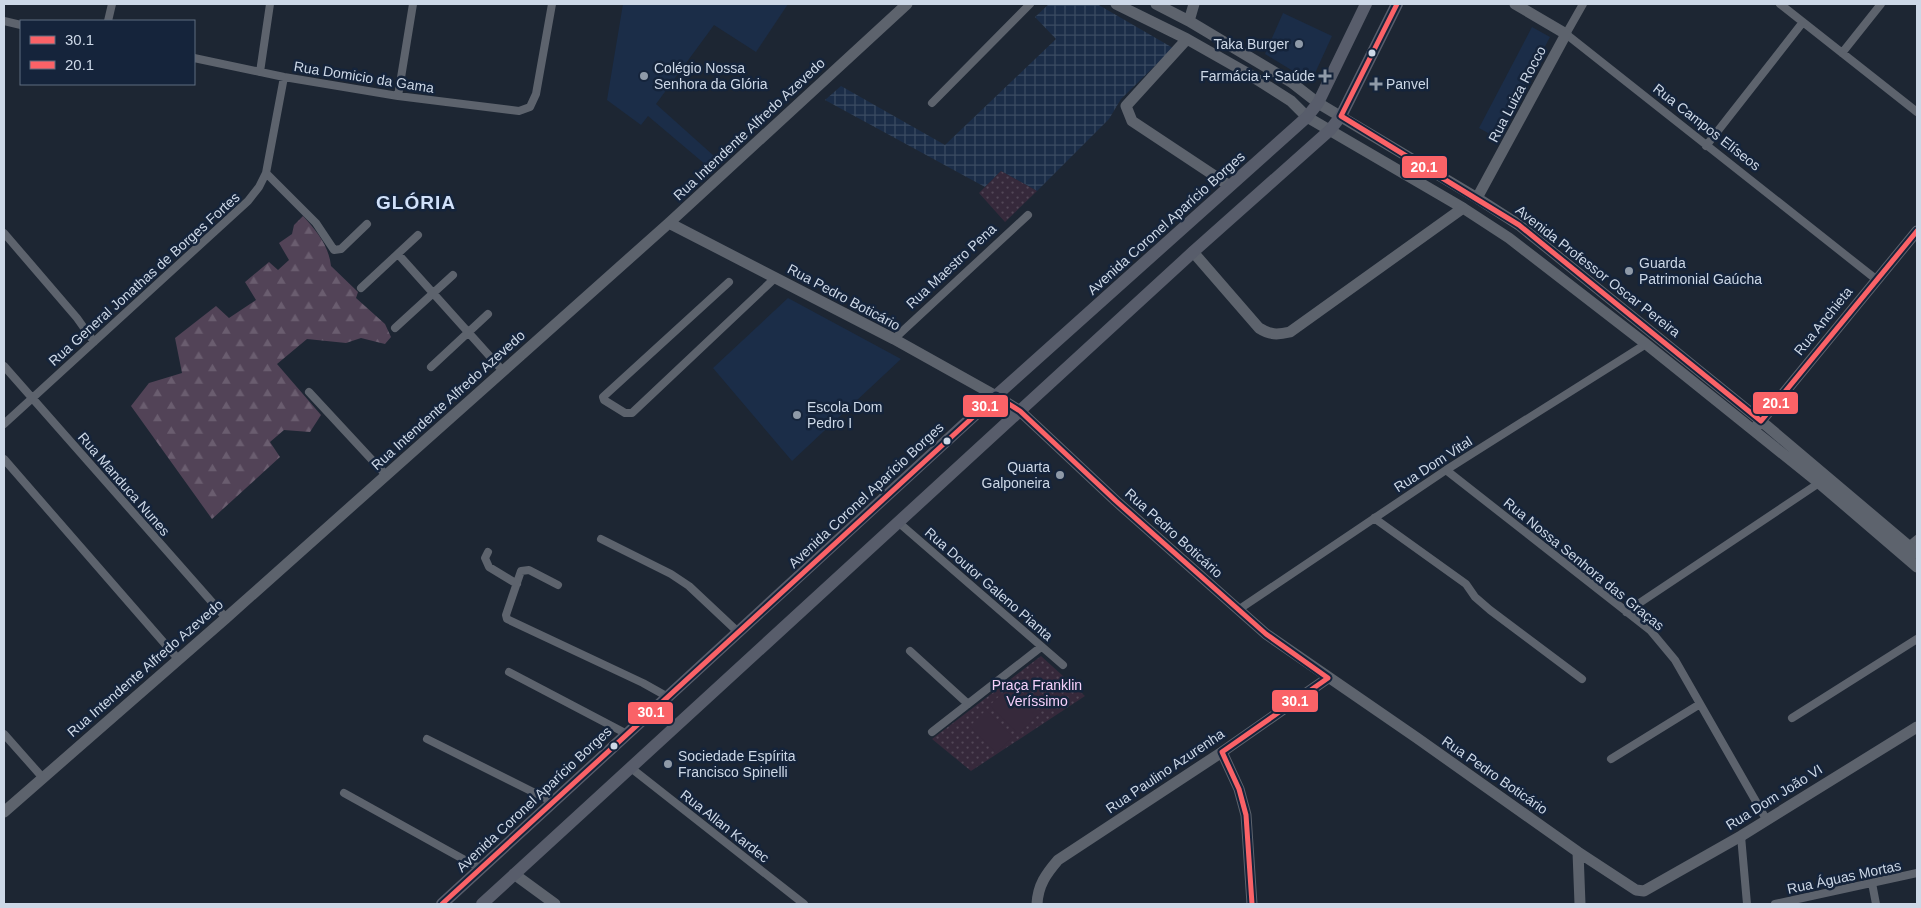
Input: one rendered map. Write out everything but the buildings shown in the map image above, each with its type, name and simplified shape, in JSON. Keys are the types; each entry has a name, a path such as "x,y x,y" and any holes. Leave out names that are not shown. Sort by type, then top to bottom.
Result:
{"main road":[{"name":"Avenida Coronel Aparício Borges","path":"442,904 996,396 1307,117 1318,103 1366,4"},
{"path":"482,904 1193,252 1330,130 1341,116 1397,4"}],"street":[{"path":"108,20 112,4"},
{"path":"260,72 270,4"},
{"path":"398,96 413,4"},
{"name":"Rua Domicio da Gama","path":"195,58 284,77 398,96 519,111 530,107 536,94 552,4"},
{"name":"Rua Intendente Alfredo Azevedo","path":"4,812 179,660 669,223 907,4"},
{"path":"932,103 1030,4"},
{"name":"Avenida Professor Oscar Pereira","path":"1116,4 1247,73 1290,101 1307,117 1463,208 1509,238 1646,344 1819,483 1911,548"},
{"name":"Avenida Professor Oscar Pereira","path":"1156,4 1189,21 1291,82 1318,103 1477,198 1518,225 1761,421 1911,548 1917,567"},
{"path":"1189,21 1194,4"},
{"name":"Rua Campos Elíseos","path":"1515,4 1566,34 1877,280"},
{"name":"Rua Luiza Rocco","path":"1477,198 1583,4"},
{"path":"1780,4 1917,112"},
{"path":"1842,52 1881,4"},
{"path":"1706,146 1803,22"},
{"path":"5,23 20,25"},
{"path":"1187,40 1126,106 1132,121 1230,186"},
{"name":"Rua General Jonathas de Borges Fortes","path":"4,424 248,201 259,187 266,172 284,77"},
{"path":"266,172 316,223 334,250 341,249 367,224"},
{"path":"1193,252 1259,328 1268,334 1280,334 1290,332 1463,208"},
{"name":"Rua Maestro Pena","path":"894,340 1028,215"},
{"name":"Rua Pedro Boticário","path":"669,223 894,340 1020,411 1266,634 1578,852 1636,890 1644,891"},
{"name":"Rua Anchieta","path":"1753,431 1917,232"},
{"path":"4,233 77,318 94,342"},
{"path":"361,288 418,236"},
{"path":"398,254 503,371"},
{"path":"395,328 453,275"},
{"path":"729,282 603,397 604,400 625,413 632,413 775,278"},
{"path":"431,368 488,314"},
{"name":"Rua Dom Vital","path":"1238,610 1446,470 1646,344"},
{"name":"Rua Manduca Nunes","path":"4,366 226,618"},
{"path":"309,392 386,475"},
{"path":"4,459 179,660"},
{"name":"Rua Nossa Senhora das Graças","path":"1446,470 1650,630 1671,653 1766,819"},
{"path":"1626,612 1819,483"},
{"path":"1374,518 1466,584 1475,597 1490,610 1582,679"},
{"name":"Rua Doutor Galeno Pianta","path":"898,522 1063,666"},
{"path":"601,539 671,574 689,586 738,632"},
{"path":"488,552 485,558 489,567 517,584"},
{"path":"558,585 529,570 521,571 506,615 509,622 643,683 668,697"},
{"path":"1792,718 1917,639"},
{"path":"932,732 1041,647"},
{"path":"910,651 968,704"},
{"path":"509,672 627,734"},
{"name":"Rua Paulino Azurenha","path":"1037,904 1040,886 1046,873 1058,860 1222,752 1328,678"},
{"path":"1611,759 1700,704"},
{"name":"Rua Dom João VI","path":"1644,891 1740,836 1917,727"},
{"path":"4,734 43,778"},
{"path":"427,738 553,802"},
{"path":"1222,752 1239,788 1246,815 1252,904"},
{"name":"Rua Allan Kardec","path":"631,768 804,904"},
{"path":"344,793 480,869"},
{"path":"1740,836 1747,904"},
{"path":"1578,852 1580,904"},
{"name":"Rua Águas Mortas","path":"1775,904 1917,873"},
{"path":"514,874 555,904"},
{"path":"1872,883 1876,904"}],"shaded area":[{"name":"Colégio Nossa Senhora da Glória","path":"623,4 788,4 756,52 714,25 656,104 714,156 706,165 648,116 641,125 607,100"},
{"path":"1049,4 1097,4 1173,48 1121,99 1109,119 1037,191 1001,171 985,187 825,100 841,86 945,145 1056,39 1035,17"},
{"name":"Taka Burger","path":"1283,13 1332,36 1311,82 1265,54"},
{"path":"1532,27 1550,37 1497,138 1479,128"},
{"name":"Escola Dom Pedro I","path":"788,298 901,359 792,461 713,368"}],"green space":[{"path":"1001,171 1037,191 1005,222 979,193"},
{"path":"303,216 325,245 331,266 358,292 356,298 385,324 391,337 385,344 361,338 346,343 307,339 277,364 321,415 310,432 284,430 270,442 280,457 212,519 131,406 149,383 182,373 175,338 216,306 229,318 256,300 245,282 269,262 278,270 289,260 279,243 292,234 294,225"},
{"name":"Praça Franklin Veríssimo","path":"1041,656 1085,696 971,771 932,739"},
{"path":"1013,683 1041,712 1018,734 990,705"},
{"path":"986,710 1013,737 996,753 970,726"}],"transit line":[{"name":"20.1","path":"1397,4 1341,116 1519,225 1761,421 1917,231"},
{"name":"30.1","path":"442,904 996,396 1020,411 1116,501 1266,634 1328,678 1222,752 1239,789 1246,815 1252,904"}],"place":[{"name":"Taka Burger","path":"1299,44"},
{"name":"Colégio Nossa Senhora da Glória","path":"644,76"},
{"name":"Farmácia + Saúde","path":"1325,76"},
{"name":"Panvel","path":"1376,84"},
{"name":"Guarda Patrimonial Gaúcha","path":"1629,271"},
{"name":"Escola Dom Pedro I","path":"797,415"},
{"name":"Quarta Galponeira","path":"1060,475"},
{"name":"Sociedade Espírita Francisco Spinelli","path":"668,764"}],"district":[{"name":"GLÓRIA","path":"416,202"}]}
